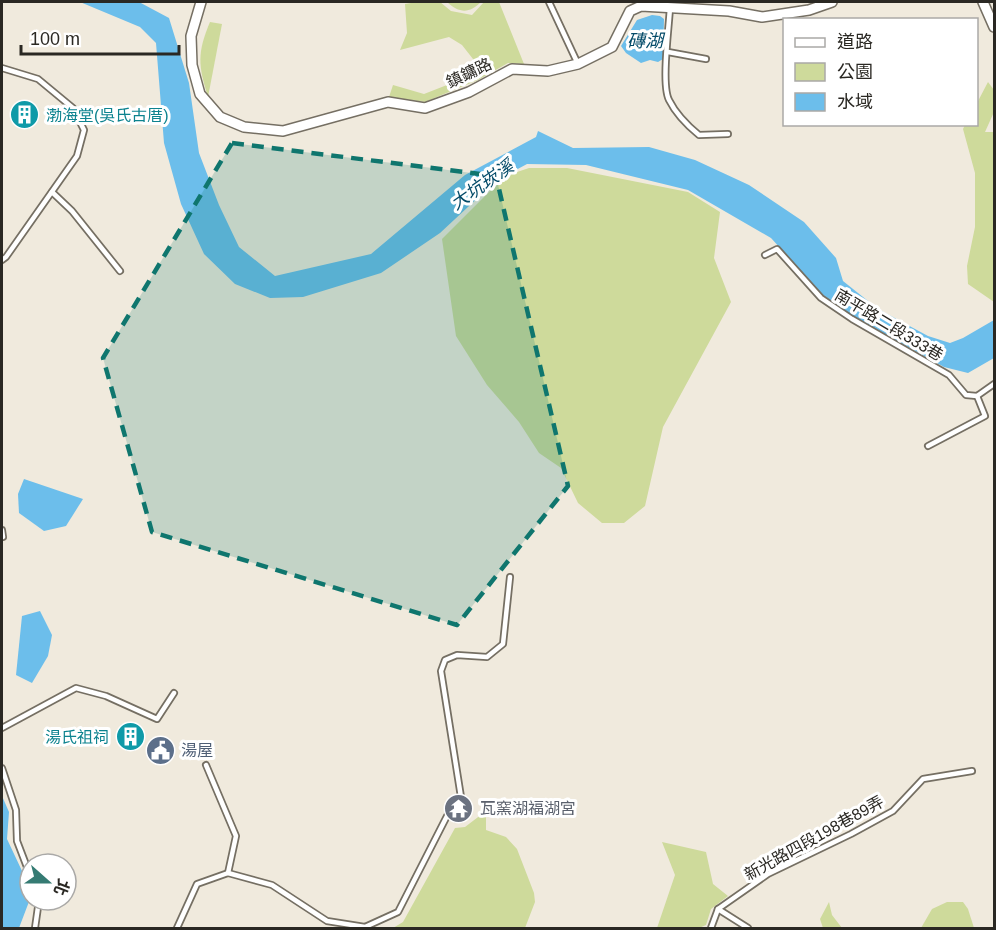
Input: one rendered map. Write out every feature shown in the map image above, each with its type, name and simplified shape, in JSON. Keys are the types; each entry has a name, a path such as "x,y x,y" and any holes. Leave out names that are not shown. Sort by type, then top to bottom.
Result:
{"street":[{"name":"鎮鏞路","path":"201,2 191,36 192,65 200,94 220,117 244,127 283,131 388,102 425,108 469,92 512,69 548,71 578,64 612,47 630,7 731,6 762,17 809,10 832,2"},
{"path":"983,2 994,27"}],"lane":[{"path":"549,2 578,64"},
{"path":"670,8 665,86 669,100 687,125 699,135 728,134"},
{"path":"668,52 706,59"},
{"path":"2,68 38,79 73,108 84,130 77,156 2,260"},
{"path":"52,192 72,211 120,271"},
{"name":"南平路二段333巷","path":"765,255 777,249 821,298 852,319 949,375 966,395 977,396"},
{"path":"928,446 985,416 977,396 994,384"},
{"path":"2,530 3,537"},
{"path":"177,928 197,884 228,873 272,885 327,921 365,927 398,912 447,816 461,797 441,671 445,660 457,655 487,657 503,644 510,577"},
{"path":"2,728 76,688 106,696 157,719 174,693"},
{"path":"206,765 236,836 228,873"},
{"path":"2,768 16,810 17,841 21,852"},
{"name":"新光路四段198巷89弄","path":"718,909 768,874 893,811 922,779 972,771"},
{"path":"711,928 718,909 748,928"},
{"path":"35,928 37,912"}],"highlighted area":[{"path":"232,143 496,176 568,486 457,625 152,532 103,358"}],"green space":[{"path":"440,2 451,11 472,15 484,2 499,2 524,64 508,63 478,80 425,102 389,97 393,85 424,94 470,76 473,59 462,45 449,37 400,50 407,33 405,4"},
{"path":"447,2 481,2 472,9 464,11"},
{"path":"210,22 222,24 208,97 200,59"},
{"path":"988,82 994,90 994,112 985,132 994,132 994,302 968,284 967,266 975,227 975,173 963,129 964,126 978,126 978,101"},
{"path":"529,168 567,168 688,192 720,212 714,258 731,302 663,427 645,506 624,523 602,523 578,503 561,468 539,453 519,422 487,385 456,336 442,239 491,190 511,174"},
{"path":"486,811 486,830 506,837 517,849 534,893 535,902 525,928 393,928 403,922 455,828 465,827"},
{"path":"662,842 706,852 713,884 728,896 711,909 706,925 699,928 657,928 675,875"},
{"path":"829,902 832,915 842,928 823,928 820,919"},
{"path":"947,902 963,902 968,909 974,928 921,928 932,909"}],"water":[{"name":"大坑崁溪","path":"80,2 139,2 169,18 189,83 199,153 219,205 239,247 275,276 371,254 465,175 536,137 538,131 573,148 649,147 695,160 749,185 804,222 836,258 843,281 878,309 928,336 950,343 994,320 994,358 968,373 944,367 856,318 823,295 771,238 688,190 586,165 527,164 497,180 440,233 381,273 303,297 270,298 235,284 204,254 181,204 164,143 156,43 140,27"},
{"name":"磚湖","path":"652,15 664,19 663,59 658,62 650,60 641,63 626,53 621,46 637,20"},
{"path":"24,479 83,499 66,526 44,531 19,513 18,494"},
{"path":"40,611 52,635 48,656 32,683 16,675 22,616"},
{"path":"2,796 9,812 7,839 18,862 18,912 25,912 19,928 2,928"}],"place":[{"name":"渤海堂(吳氏古厝)","path":"25,115"},
{"name":"湯氏祖祠","path":"130,737"},
{"name":"湯屋","path":"160,750"},
{"name":"瓦窯湖福湖宮","path":"459,808"}]}
